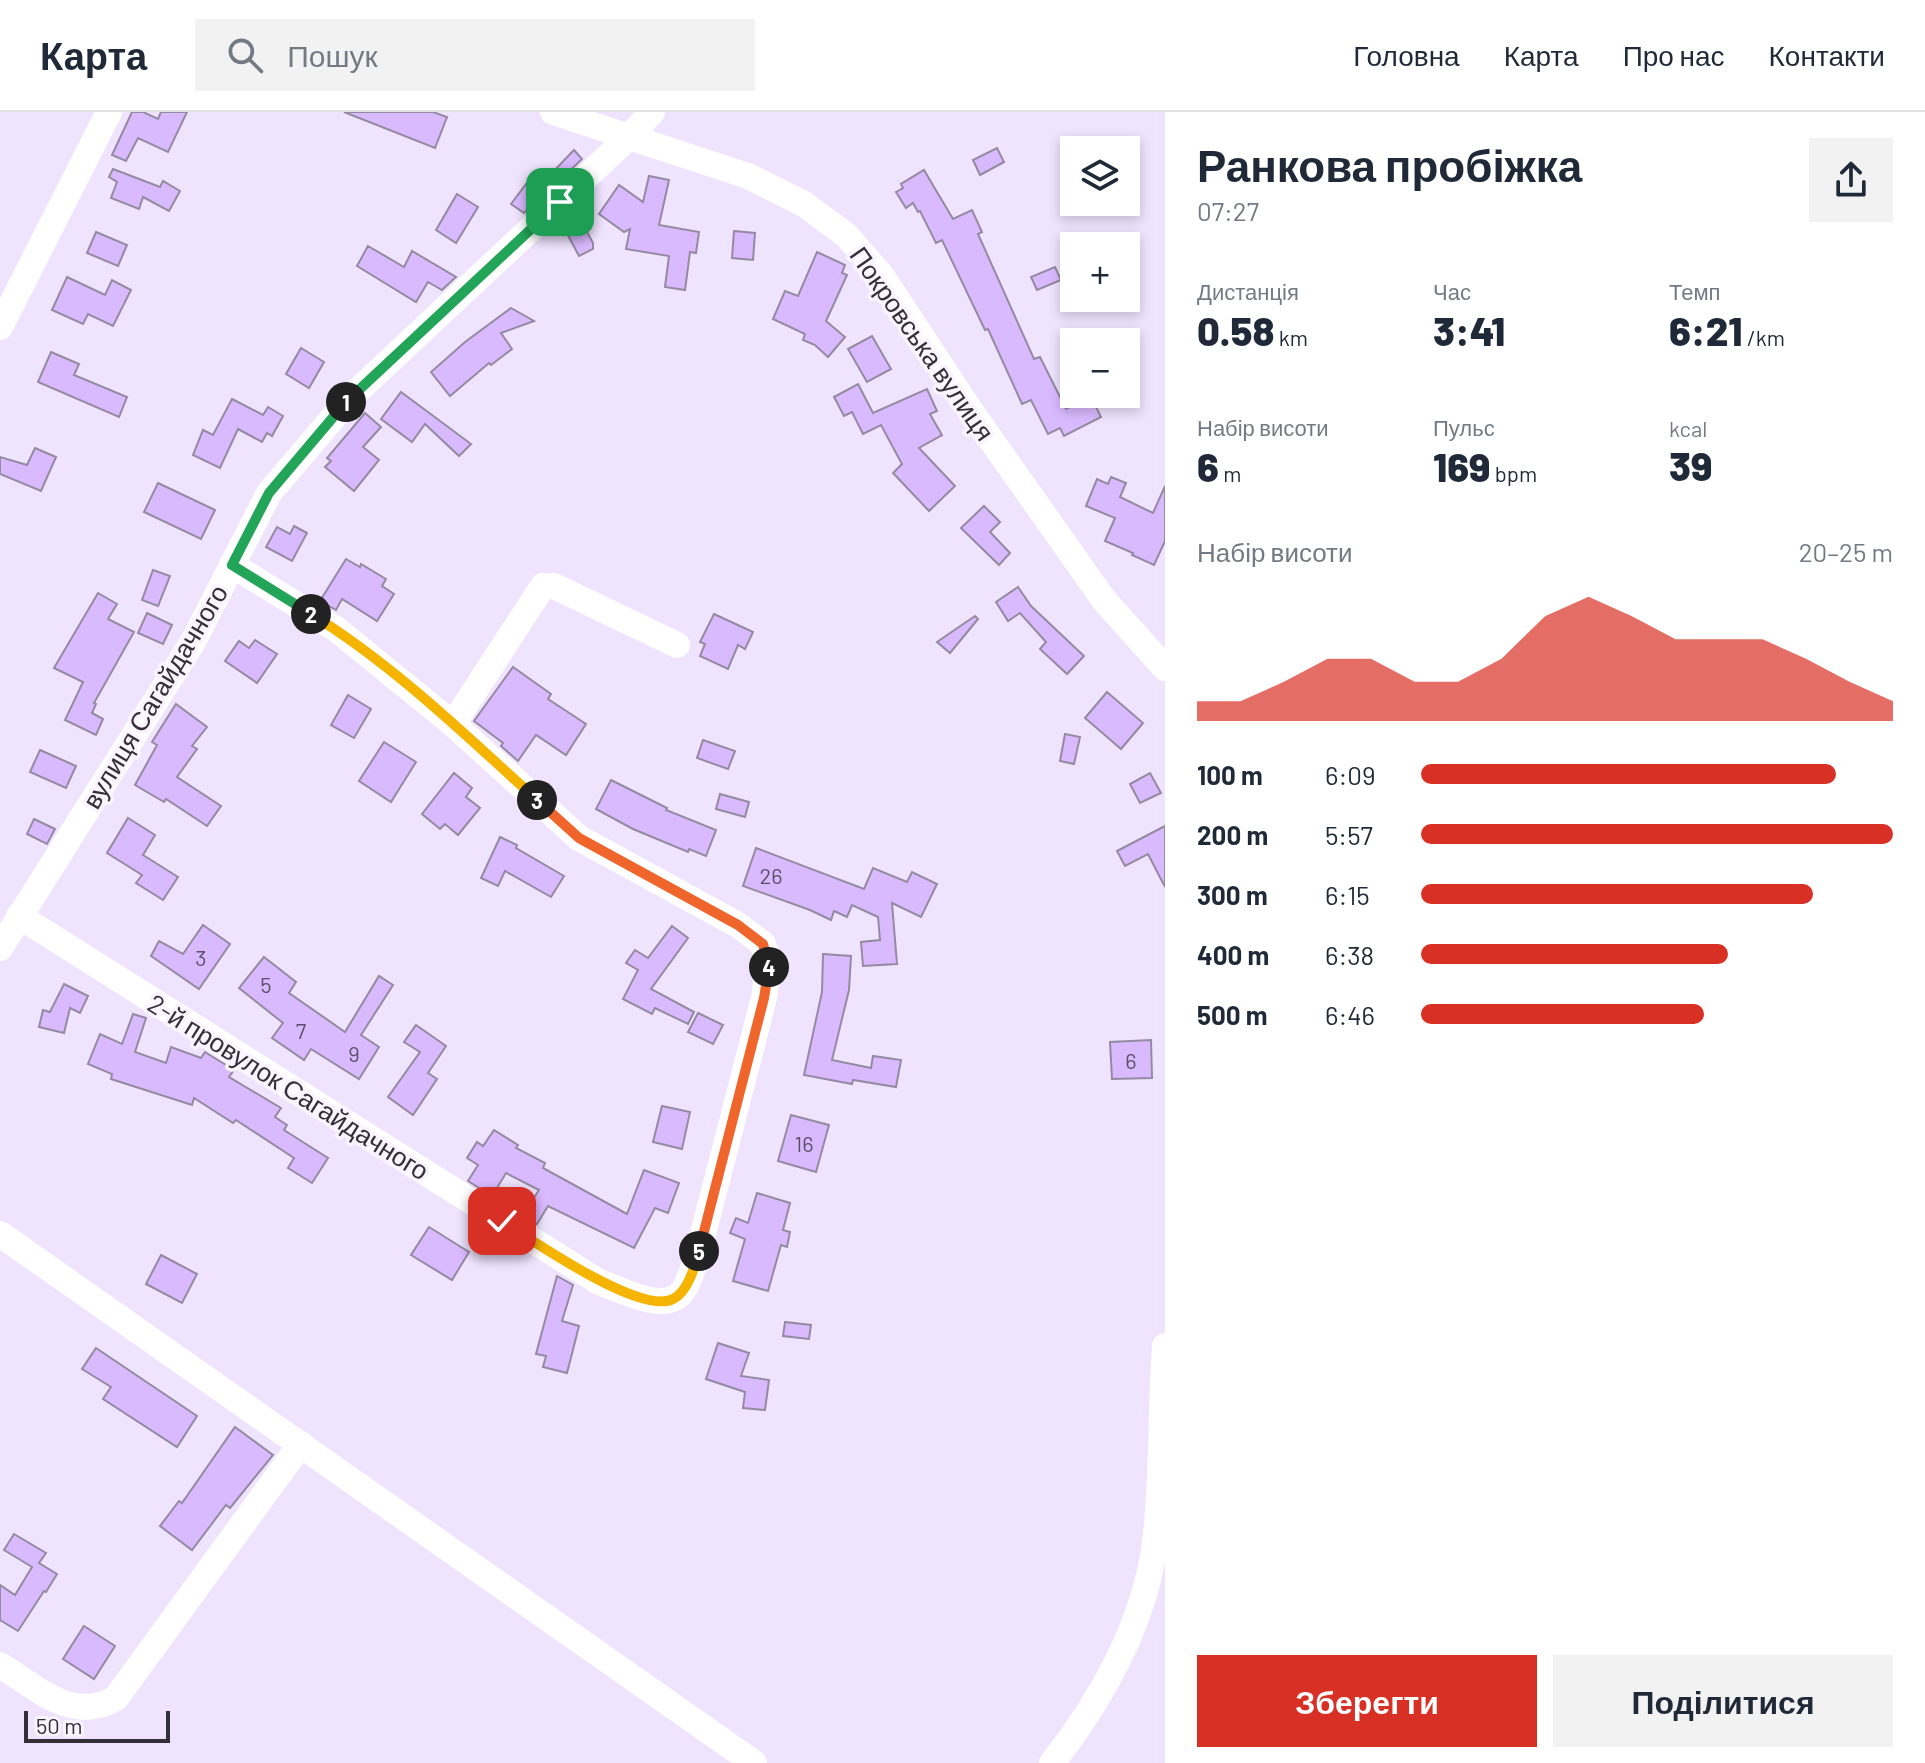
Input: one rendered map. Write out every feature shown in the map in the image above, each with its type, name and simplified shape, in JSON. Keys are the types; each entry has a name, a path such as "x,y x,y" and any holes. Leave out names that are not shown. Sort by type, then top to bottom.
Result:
{"street":[{"path":"0,327 109,112"},
{"name":"Покровська вулиця","path":"553,112 779,189 827,218 846,235 881,275 970,410 1104,600 1165,668"},
{"name":"вулиця Сагайдачного","path":"0,948 194,640 269,493 350,398 652,112"},
{"name":"2-й провулок Сагайдачного","path":"19,916 599,1282 661,1302 674,1299 683,1290 696,1261 760,1013 769,964 763,944 738,925 579,838 453,724 336,629 232,565"},
{"path":"453,724 543,586 554,586 677,645"},
{"path":"0,1234 754,1763"},
{"path":"1052,1763 1076,1733 1115,1666 1143,1600 1155,1543 1165,1346"},
{"path":"0,1665 74,1707 87,1709 102,1706 116,1698 301,1444"}],"building":[{"path":"132,112 143,112 158,119 161,112 187,112 168,152 138,138 126,161 112,155"},
{"path":"344,112 433,112 447,117 435,148"},
{"path":"997,148 1004,162 980,175 973,160"},
{"path":"574,150 582,159 556,184 547,178"},
{"path":"113,169 160,187 163,181 180,191 169,211 143,197 139,209 111,198 117,182 109,177"},
{"path":"924,170 953,219 972,210 982,232 978,234 1034,359 1040,357 1060,397 1060,408 1096,408 1101,417 1064,436 1060,428 1048,434 1031,400 1022,404 942,240 936,243 913,203 906,208 896,192 903,188 901,184"},
{"path":"533,175 548,186 524,213 511,204"},
{"path":"649,176 669,180 659,225 699,232 696,253 690,252 685,290 665,287 669,256 626,249 630,229 624,232 599,214 619,185 643,202"},
{"path":"457,194 478,207 456,243 436,230"},
{"path":"579,217 593,243 593,249 579,256 563,226"},
{"path":"734,231 755,233 753,260 732,258"},
{"path":"96,232 127,245 118,266 87,253"},
{"path":"368,246 404,267 412,251 456,277 442,290 428,282 416,302 357,266"},
{"path":"817,252 845,265 842,273 847,275 826,321 845,337 828,357 815,345 803,340 805,334 773,319 785,291 798,296"},
{"path":"1055,267 1060,280 1037,290 1031,277"},
{"path":"67,277 105,295 112,280 131,290 113,326 88,314 83,324 52,310"},
{"path":"511,308 534,321 501,333 512,349 491,365 489,363 450,396 431,372"},
{"path":"872,336 891,369 867,382 848,349"},
{"path":"301,348 324,362 309,388 286,374"},
{"path":"51,352 79,364 74,375 127,397 119,417 38,382"},
{"path":"858,384 873,413 927,389 937,411 930,414 942,435 919,448 955,486 929,511 893,473 902,464 881,425 863,434 852,412 844,416 834,397"},
{"path":"401,392 471,444 459,456 425,424 412,442 381,419"},
{"path":"232,399 263,415 268,407 283,416 272,436 267,433 262,442 238,429 220,468 193,455 203,430 213,435"},
{"path":"365,413 381,427 363,447 379,460 354,491 325,467 331,461 327,458"},
{"path":"35,448 56,457 41,491 0,474 0,457 27,465"},
{"path":"1111,477 1126,483 1120,497 1153,513 1165,486 1165,541 1154,565 1105,541 1115,518 1086,506 1097,479 1108,484"},
{"path":"158,483 215,510 201,539 144,512"},
{"path":"984,506 1000,522 990,532 1010,553 999,565 961,528"},
{"path":"294,526 307,533 292,561 266,547 277,527 290,534"},
{"path":"346,559 386,579 382,586 394,594 377,621 342,599 336,610 320,601"},
{"path":"153,570 170,576 158,606 142,600"},
{"path":"1018,587 1031,606 1084,656 1067,674 1040,649 1046,642 1020,613 1008,621 996,602"},
{"path":"98,593 117,604 108,619 134,632 94,703 92,713 103,719 96,735 65,720 83,682 54,668"},
{"path":"147,613 172,625 163,644 138,633"},
{"path":"714,614 753,632 745,649 738,645 728,669 700,656 705,644 700,642"},
{"path":"975,616 978,619 950,653 937,642"},
{"path":"255,640 277,654 257,683 225,661 239,641 249,648"},
{"path":"513,667 551,694 548,699 586,724 566,755 536,735 518,761 501,746 503,743 474,721"},
{"path":"1107,692 1143,723 1121,749 1085,718"},
{"path":"348,695 371,709 354,738 331,725"},
{"path":"176,704 207,727 192,746 197,749 177,777 221,806 207,826 166,799 164,802 135,785 157,745 152,742"},
{"path":"1065,734 1080,737 1074,764 1060,761"},
{"path":"703,740 735,751 728,769 697,758"},
{"path":"384,742 416,762 391,802 359,781"},
{"path":"40,750 76,766 66,788 30,772"},
{"path":"454,773 472,788 466,797 480,808 458,835 445,824 440,829 422,814"},
{"path":"1150,773 1161,793 1140,803 1130,784"},
{"path":"611,780 666,810 716,830 706,856 689,849 688,852 633,829 596,809"},
{"path":"720,794 749,802 745,817 716,809"},
{"path":"128,818 155,835 143,855 178,877 163,900 136,883 142,875 107,853"},
{"path":"34,819 55,829 47,844 27,834"},
{"path":"1165,826 1165,887 1148,854 1125,866 1117,851"},
{"path":"500,837 564,876 551,897 505,871 498,886 481,878"},
{"path":"756,848 864,889 873,868 907,882 912,872 937,884 921,917 892,903 897,964 863,966 861,942 880,940 878,917 852,905 847,917 834,911 831,920 743,886"},
{"path":"203,925 230,944 199,989 151,956 159,941 183,954"},
{"path":"672,926 688,938 651,989 694,1012 688,1024 655,1008 652,1014 623,999 638,970 626,963 635,950 648,958"},
{"path":"823,954 851,956 849,990 832,1060 871,1068 873,1056 901,1060 896,1087 853,1080 852,1084 804,1075 822,992"},
{"path":"264,957 296,982 289,993 345,1032 379,976 393,985 361,1035 379,1047 359,1079 311,1049 304,1060 272,1038 283,1023 239,988"},
{"path":"64,984 88,996 80,1013 70,1008 64,1033 39,1027 43,1010 50,1012"},
{"path":"698,1013 723,1025 713,1044 688,1032"},
{"path":"133,1014 146,1018 135,1052 166,1063 171,1047 201,1058 205,1052 234,1070 229,1077 281,1108 275,1117 287,1125 284,1130 328,1158 312,1183 288,1168 294,1158 236,1120 233,1123 194,1098 192,1105 111,1079 112,1074 88,1064 100,1034 122,1044"},
{"path":"416,1025 446,1046 428,1073 437,1079 413,1115 388,1097 420,1052 404,1042"},
{"path":"1151,1040 1152,1078 1112,1079 1110,1042"},
{"path":"662,1106 690,1112 682,1149 653,1142"},
{"path":"791,1115 829,1125 816,1172 778,1161"},
{"path":"494,1130 518,1145 516,1148 545,1163 543,1168 627,1214 644,1170 679,1183 668,1213 655,1208 634,1248 548,1206 537,1224 523,1215 539,1190 506,1173 492,1196 468,1181 478,1165 467,1158 477,1142 483,1146"},
{"path":"757,1193 790,1203 783,1230 790,1232 787,1247 781,1245 768,1291 733,1281 745,1239 730,1233 736,1218 748,1223"},
{"path":"429,1227 469,1252 452,1280 411,1255"},
{"path":"161,1255 197,1274 182,1303 146,1284"},
{"path":"557,1276 573,1285 562,1321 579,1326 567,1373 543,1367 546,1356 536,1354"},
{"path":"785,1322 811,1325 809,1339 783,1336"},
{"path":"718,1343 749,1353 741,1376 769,1380 765,1410 743,1408 745,1392 706,1379"},
{"path":"96,1348 197,1416 177,1447 103,1399 111,1387 82,1369"},
{"path":"235,1427 273,1455 230,1508 226,1505 192,1550 160,1526 179,1501 182,1503"},
{"path":"14,1534 46,1553 39,1563 57,1574 18,1631 0,1620 0,1585 15,1595 32,1567 4,1550"},
{"path":"84,1626 115,1646 94,1679 63,1659"}],"route":[{"path":"502,1221 599,1282 661,1302 674,1299 683,1290 696,1261 764,998 769,964 763,944 738,925 579,838 453,724 336,629 232,565 269,493 350,398 560,202"}]}
